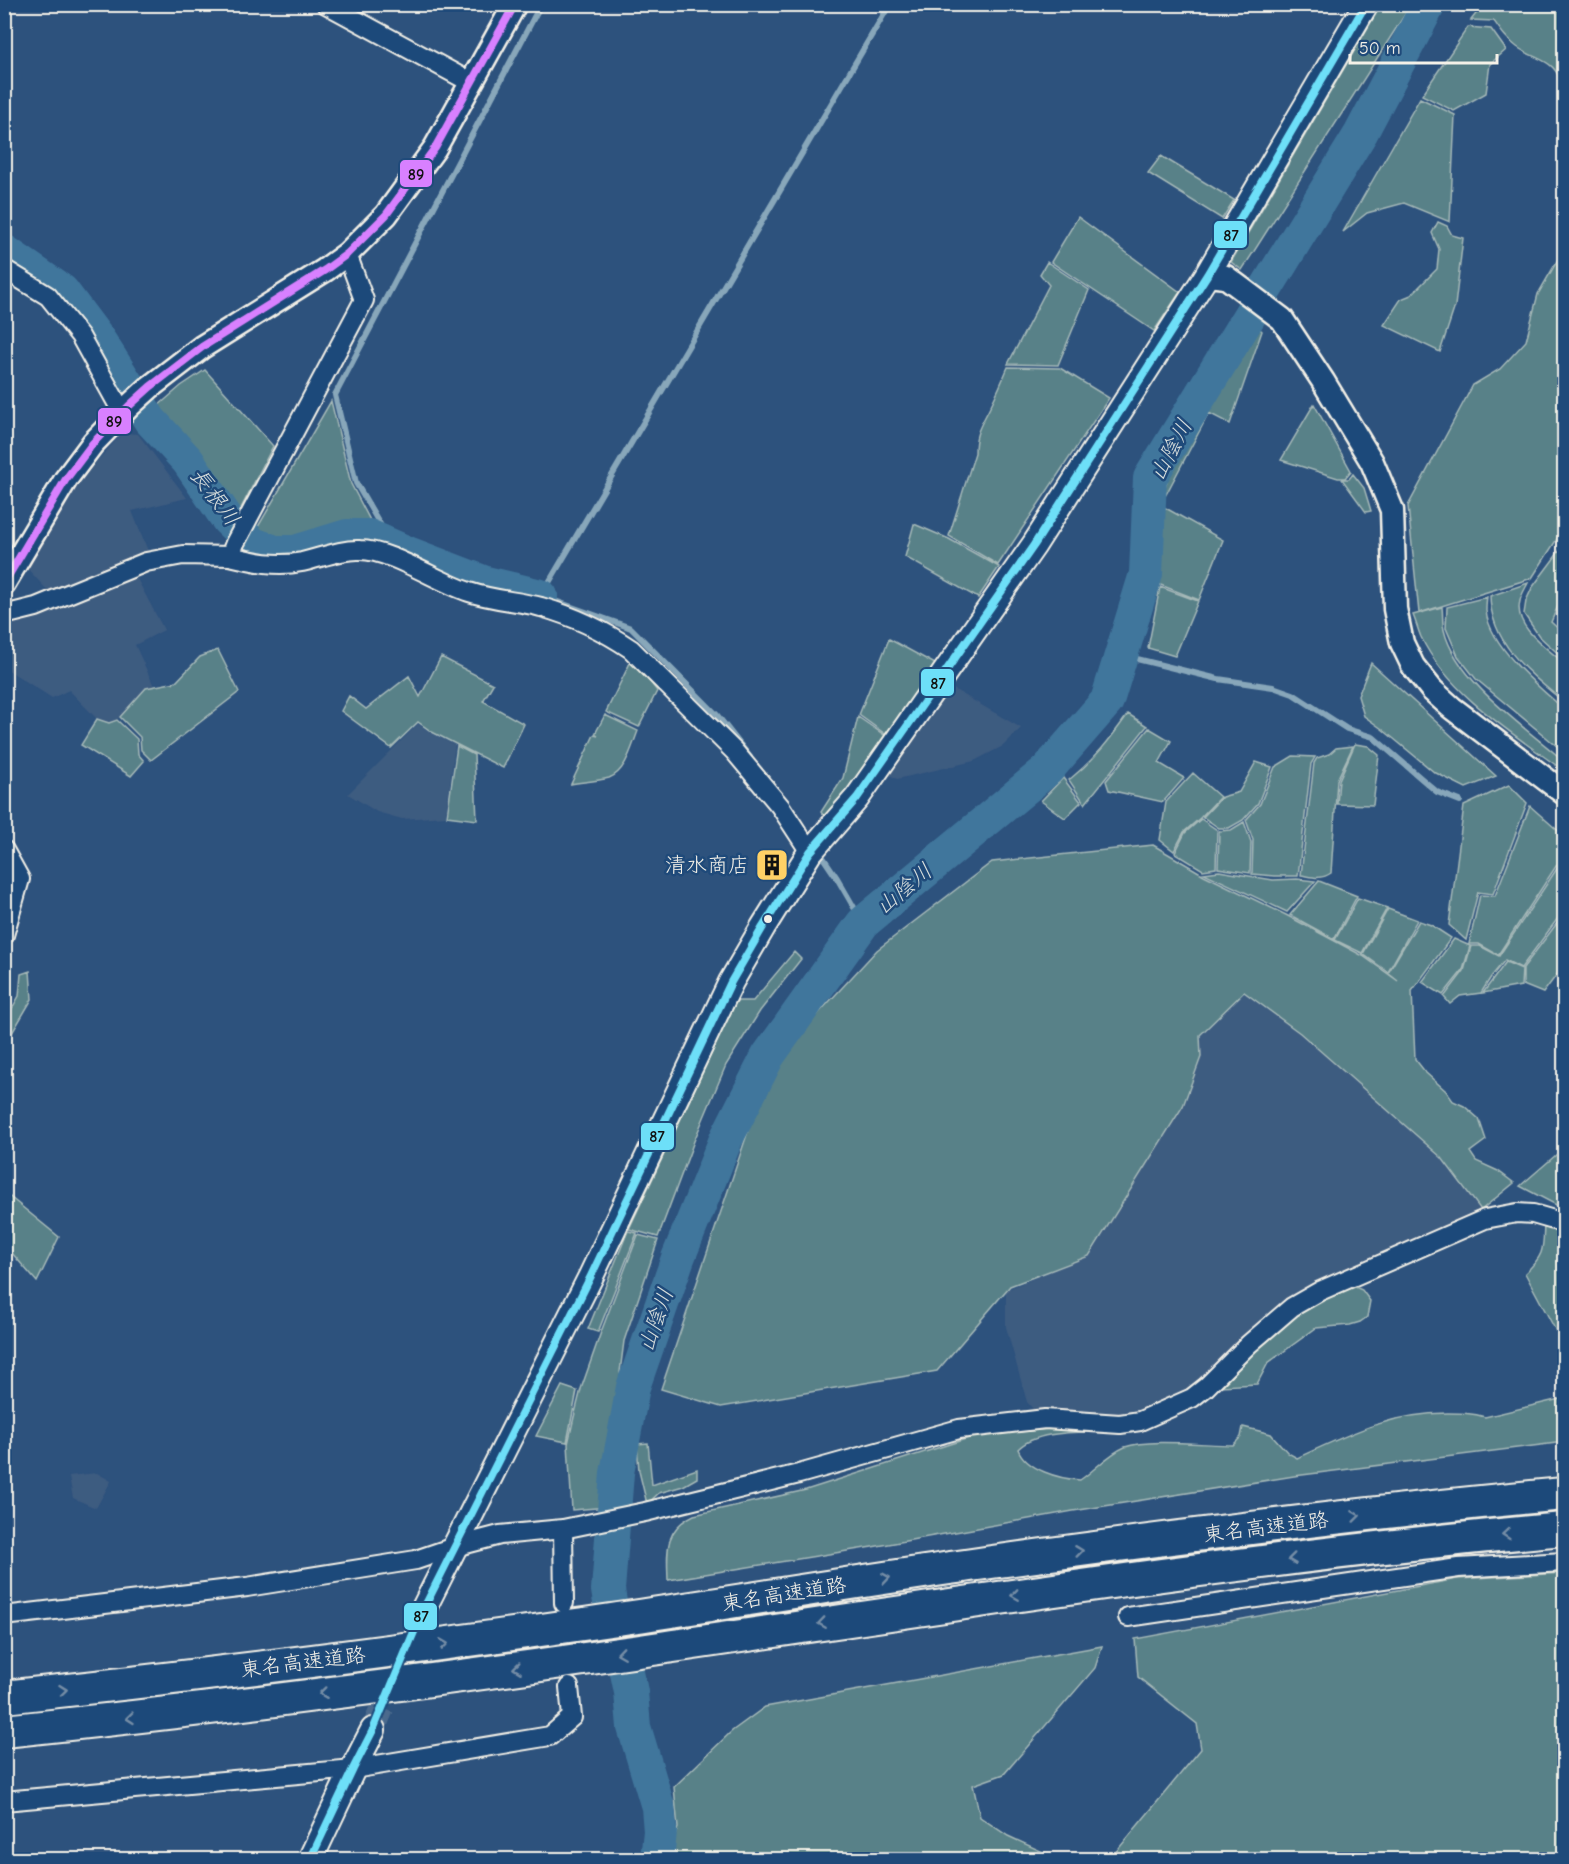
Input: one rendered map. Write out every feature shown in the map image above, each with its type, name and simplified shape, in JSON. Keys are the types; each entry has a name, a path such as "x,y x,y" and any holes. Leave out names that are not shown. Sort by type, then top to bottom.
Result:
{"highway":[{"name":"東名高速道路","path":"4,1697 430,1646 569,1614 662,1612 1044,1556 1450,1504 1564,1494"},
{"name":"東名高速道路","path":"4,1731 572,1674 668,1646 961,1603 1454,1539 1564,1529"}],"main road":[{"path":"424,1608 591,1276 731,982 763,927 810,852 857,798 1034,545 1216,276 1366,4"},
{"path":"310,1860 373,1730"}],"street":[{"path":"326,4 472,83"},
{"path":"4,583 66,479 93,442 126,409 150,387 202,347 347,254 386,215 435,148 515,4"},
{"path":"232,550 364,300 347,254"},
{"path":"4,268 48,296 80,336 126,409"},
{"path":"1216,276 1272,310 1282,319 1372,462 1392,510 1395,609 1402,643 1413,666 1432,690 1452,708 1564,793"},
{"path":"4,615 36,607 146,562 183,555 232,550 263,564 278,564 300,562 360,549 384,555 468,592 541,607 586,622 631,648 734,751 780,806 810,852"},
{"path":"4,850 20,879 4,935"},
{"path":"4,1616 247,1587 416,1560 500,1535 570,1527 799,1474 959,1429 1045,1419 1120,1424 1140,1421 1192,1398 1292,1306 1320,1291 1485,1219 1517,1213 1533,1214 1564,1223"},
{"path":"569,1614 570,1527"},
{"path":"1128,1617 1458,1568 1564,1562"},
{"path":"4,1801 353,1769 550,1736 572,1717 572,1674"}],"shaded area":[{"path":"123,433 138,434 187,498 132,511 148,551 49,592 26,567 66,500"},
{"path":"135,575 164,630 135,645 154,686 146,688 117,720 109,723 97,719 69,690 52,698 5,668 4,627"},
{"path":"950,687 1021,728 1003,746 974,761 897,779 888,774"},
{"path":"418,724 455,745 446,816 402,819 377,812 348,794"},
{"path":"1244,993 1301,1034 1442,1159 1481,1210 1327,1279 1277,1308 1231,1348 1205,1379 1151,1408 1111,1416 1038,1415 1027,1402 1006,1327 1006,1290 1090,1255 1184,1104 1201,1057 1201,1035"},
{"path":"97,1473 111,1481 96,1508 73,1498 69,1476"}],"green space":[{"path":"1381,5 1411,5 1242,270 1231,262"},
{"path":"1483,5 1564,5 1564,91 1561,80 1552,66 1513,44 1494,21 1471,20"},
{"path":"1468,27 1491,29 1506,50 1490,64 1486,93 1454,111 1422,95"},
{"path":"1420,98 1455,115 1450,222 1404,203 1367,213 1343,232"},
{"path":"1161,156 1234,200 1222,219 1148,173"},
{"path":"1078,217 1180,292 1154,331 1051,262"},
{"path":"1438,222 1447,226 1452,235 1463,238 1455,306 1440,352 1384,325 1401,299 1411,295 1437,269 1439,249 1432,233"},
{"path":"1564,249 1564,528 1532,578 1419,613 1408,506 1473,385 1500,369 1526,341 1538,294"},
{"path":"1047,262 1089,290 1058,365 1008,364 1049,285 1040,274"},
{"path":"1253,323 1262,331 1230,424 1209,413 1161,504 1173,457"},
{"path":"1008,367 1060,368 1109,398 998,565 949,536 975,453 978,432"},
{"path":"205,370 273,446 239,512 158,406 181,386"},
{"path":"331,401 351,484 374,528 336,527 288,541 268,538 255,532"},
{"path":"1314,404 1351,471 1345,478 1338,478 1281,460"},
{"path":"1353,474 1364,488 1371,511 1366,512 1342,479 1349,479"},
{"path":"1162,506 1223,540 1199,600 1158,584"},
{"path":"914,524 949,539 999,567 978,598 905,557"},
{"path":"1564,545 1564,592 1551,622 1564,634 1564,659 1539,636 1524,614 1526,601 1532,588"},
{"path":"1528,583 1522,594 1519,611 1526,628 1564,663 1564,702 1526,669 1515,656 1497,629 1492,613 1490,596"},
{"path":"1160,587 1198,601 1175,656 1148,648"},
{"path":"1487,597 1486,611 1496,638 1517,665 1564,709 1564,752 1476,679 1458,656 1446,628 1447,607"},
{"path":"1442,607 1444,630 1451,649 1462,667 1494,702 1564,761 1564,771 1484,712 1448,677 1433,658 1421,637 1413,615"},
{"path":"889,639 937,665 888,736 859,715"},
{"path":"218,650 239,692 151,760 141,750 140,737 120,717 146,688 176,682 200,657"},
{"path":"441,657 493,684 483,701 524,724 503,768 432,732 418,722 391,748 341,711 349,696 366,709 409,676 420,697"},
{"path":"632,659 657,691 639,727 606,712"},
{"path":"1371,663 1496,776 1466,788 1434,772 1364,716 1358,696"},
{"path":"1128,714 1147,726 1085,804 1069,780 1087,765"},
{"path":"605,715 638,731 628,758 620,770 609,778 571,784 594,735 598,736 595,734"},
{"path":"858,717 887,737 825,818 821,812 843,778"},
{"path":"97,719 109,723 117,720 137,739 138,754 144,761 131,776 81,745"},
{"path":"1149,728 1171,741 1159,763 1184,778 1163,802 1109,790 1106,781"},
{"path":"1355,744 1368,746 1379,755 1373,805 1337,804 1339,780"},
{"path":"457,746 474,755 477,820 447,816"},
{"path":"1353,746 1337,780 1331,873 1320,877 1301,875 1314,763 1317,758 1329,754 1336,748"},
{"path":"1293,756 1315,757 1311,764 1298,876 1252,874 1253,840 1246,820 1260,804 1275,767"},
{"path":"1256,762 1272,767 1258,803 1243,820 1229,828 1219,828 1203,817 1222,797 1239,792"},
{"path":"1193,773 1220,797 1184,832 1174,851 1160,840 1166,802"},
{"path":"1063,778 1081,802 1065,818 1041,801"},
{"path":"1509,785 1527,803 1493,894 1478,892 1466,940 1449,925 1464,806"},
{"path":"1530,806 1564,836 1564,854 1498,955 1479,944 1469,944 1480,895 1495,896"},
{"path":"1201,819 1217,830 1216,868 1203,870 1175,853 1185,833"},
{"path":"1244,822 1251,842 1250,873 1218,868 1219,831 1231,830"},
{"path":"1153,845 1204,875 1363,956 1398,981 1388,973 1419,921 1431,925 1451,938 1412,991 1415,1059 1453,1101 1464,1106 1479,1119 1486,1140 1470,1152 1476,1161 1498,1171 1514,1183 1481,1210 1442,1158 1300,1033 1244,992 1200,1035 1201,1057 1183,1106 1089,1256 1010,1286 937,1371 721,1407 661,1389 763,1087 815,1017 877,950 992,862"},
{"path":"1564,858 1564,910 1521,968 1505,960 1481,993 1460,996 1450,1004 1444,997 1464,971 1471,946 1480,946 1499,956"},
{"path":"1219,871 1273,880 1315,881 1287,912 1204,873"},
{"path":"1319,881 1357,896 1334,939 1290,915"},
{"path":"1358,898 1387,908 1362,953 1335,940"},
{"path":"1388,909 1417,920 1388,972 1363,954"},
{"path":"1564,914 1564,965 1543,993 1523,985 1523,968"},
{"path":"1454,939 1470,946 1463,970 1443,995 1422,982"},
{"path":"794,952 801,959 760,1011 726,1065 694,1141 658,1237 629,1229 736,1001 753,1001"},
{"path":"1506,962 1522,969 1521,986 1483,993"},
{"path":"30,971 32,999 5,1045 5,1021 19,996 21,974"},
{"path":"1564,1149 1564,1209 1520,1186"},
{"path":"5,1193 59,1237 37,1282 5,1245"},
{"path":"1544,1223 1564,1230 1564,1346 1525,1273 1542,1251"},
{"path":"628,1231 637,1233 598,1332 588,1329"},
{"path":"638,1235 658,1240 624,1341 620,1372 625,1391 615,1428 613,1482 608,1507 572,1510 568,1444 574,1417 581,1389 601,1332"},
{"path":"1353,1286 1362,1290 1370,1301 1367,1317 1350,1325 1316,1328 1268,1363 1257,1384 1222,1386 1288,1321 1312,1305"},
{"path":"562,1386 577,1391 567,1442 536,1436"},
{"path":"1564,1398 1564,1442 1294,1476 668,1580 667,1560 672,1534 677,1527 694,1515 806,1490 975,1436 1060,1428 1110,1431 1049,1435 1037,1438 1018,1449 1028,1463 1044,1472 1080,1480 1113,1454 1135,1444 1162,1442 1233,1445 1241,1437 1243,1427 1271,1434 1288,1453 1297,1458 1352,1433 1388,1421 1427,1414 1453,1413 1485,1417"},
{"path":"648,1443 652,1485 697,1469 697,1478 683,1486 659,1493 647,1504 639,1471 637,1444"},
{"path":"1564,1573 1564,1859 1110,1859 1201,1749 1197,1724 1138,1677 1135,1639 1457,1579"},
{"path":"1102,1646 1095,1668 1004,1774 973,1785 980,1817 1008,1836 1058,1859 666,1859 678,1828 674,1787 732,1731 765,1707"}],"waterway":[{"path":"408,553 384,531 356,483 335,395 541,4"},
{"path":"750,757 717,715 631,628 541,596 890,4"},
{"name":"山陰川","path":"657,1860 660,1831 658,1807 634,1727 631,1692 613,1621 608,1590 617,1473 633,1387 678,1258 726,1139 768,1056 863,923 1047,770 1107,701 1146,574 1150,478 1361,133 1429,4"},
{"name":"長根川","path":"4,251 62,291 98,339 150,420 188,461 228,520 253,544 275,552 295,552 347,536 369,536 486,583 541,596"},
{"path":"1121,653 1218,679 1273,687 1293,694 1347,729 1373,737 1437,792 1460,801"},
{"path":"818,850 863,923"}],"tunnel":[{"path":"373,1730 424,1608"}],"transit line":[{"name":"89","path":"4,583 66,479 93,443 129,406 202,347 347,254 386,215 435,148 515,4"},
{"name":"87","path":"310,1860 373,1730 424,1608 591,1276 731,982 810,852 857,798 1034,545 1207,275 1366,4"}],"place":[{"name":"清水商店","path":"772,865"}]}
